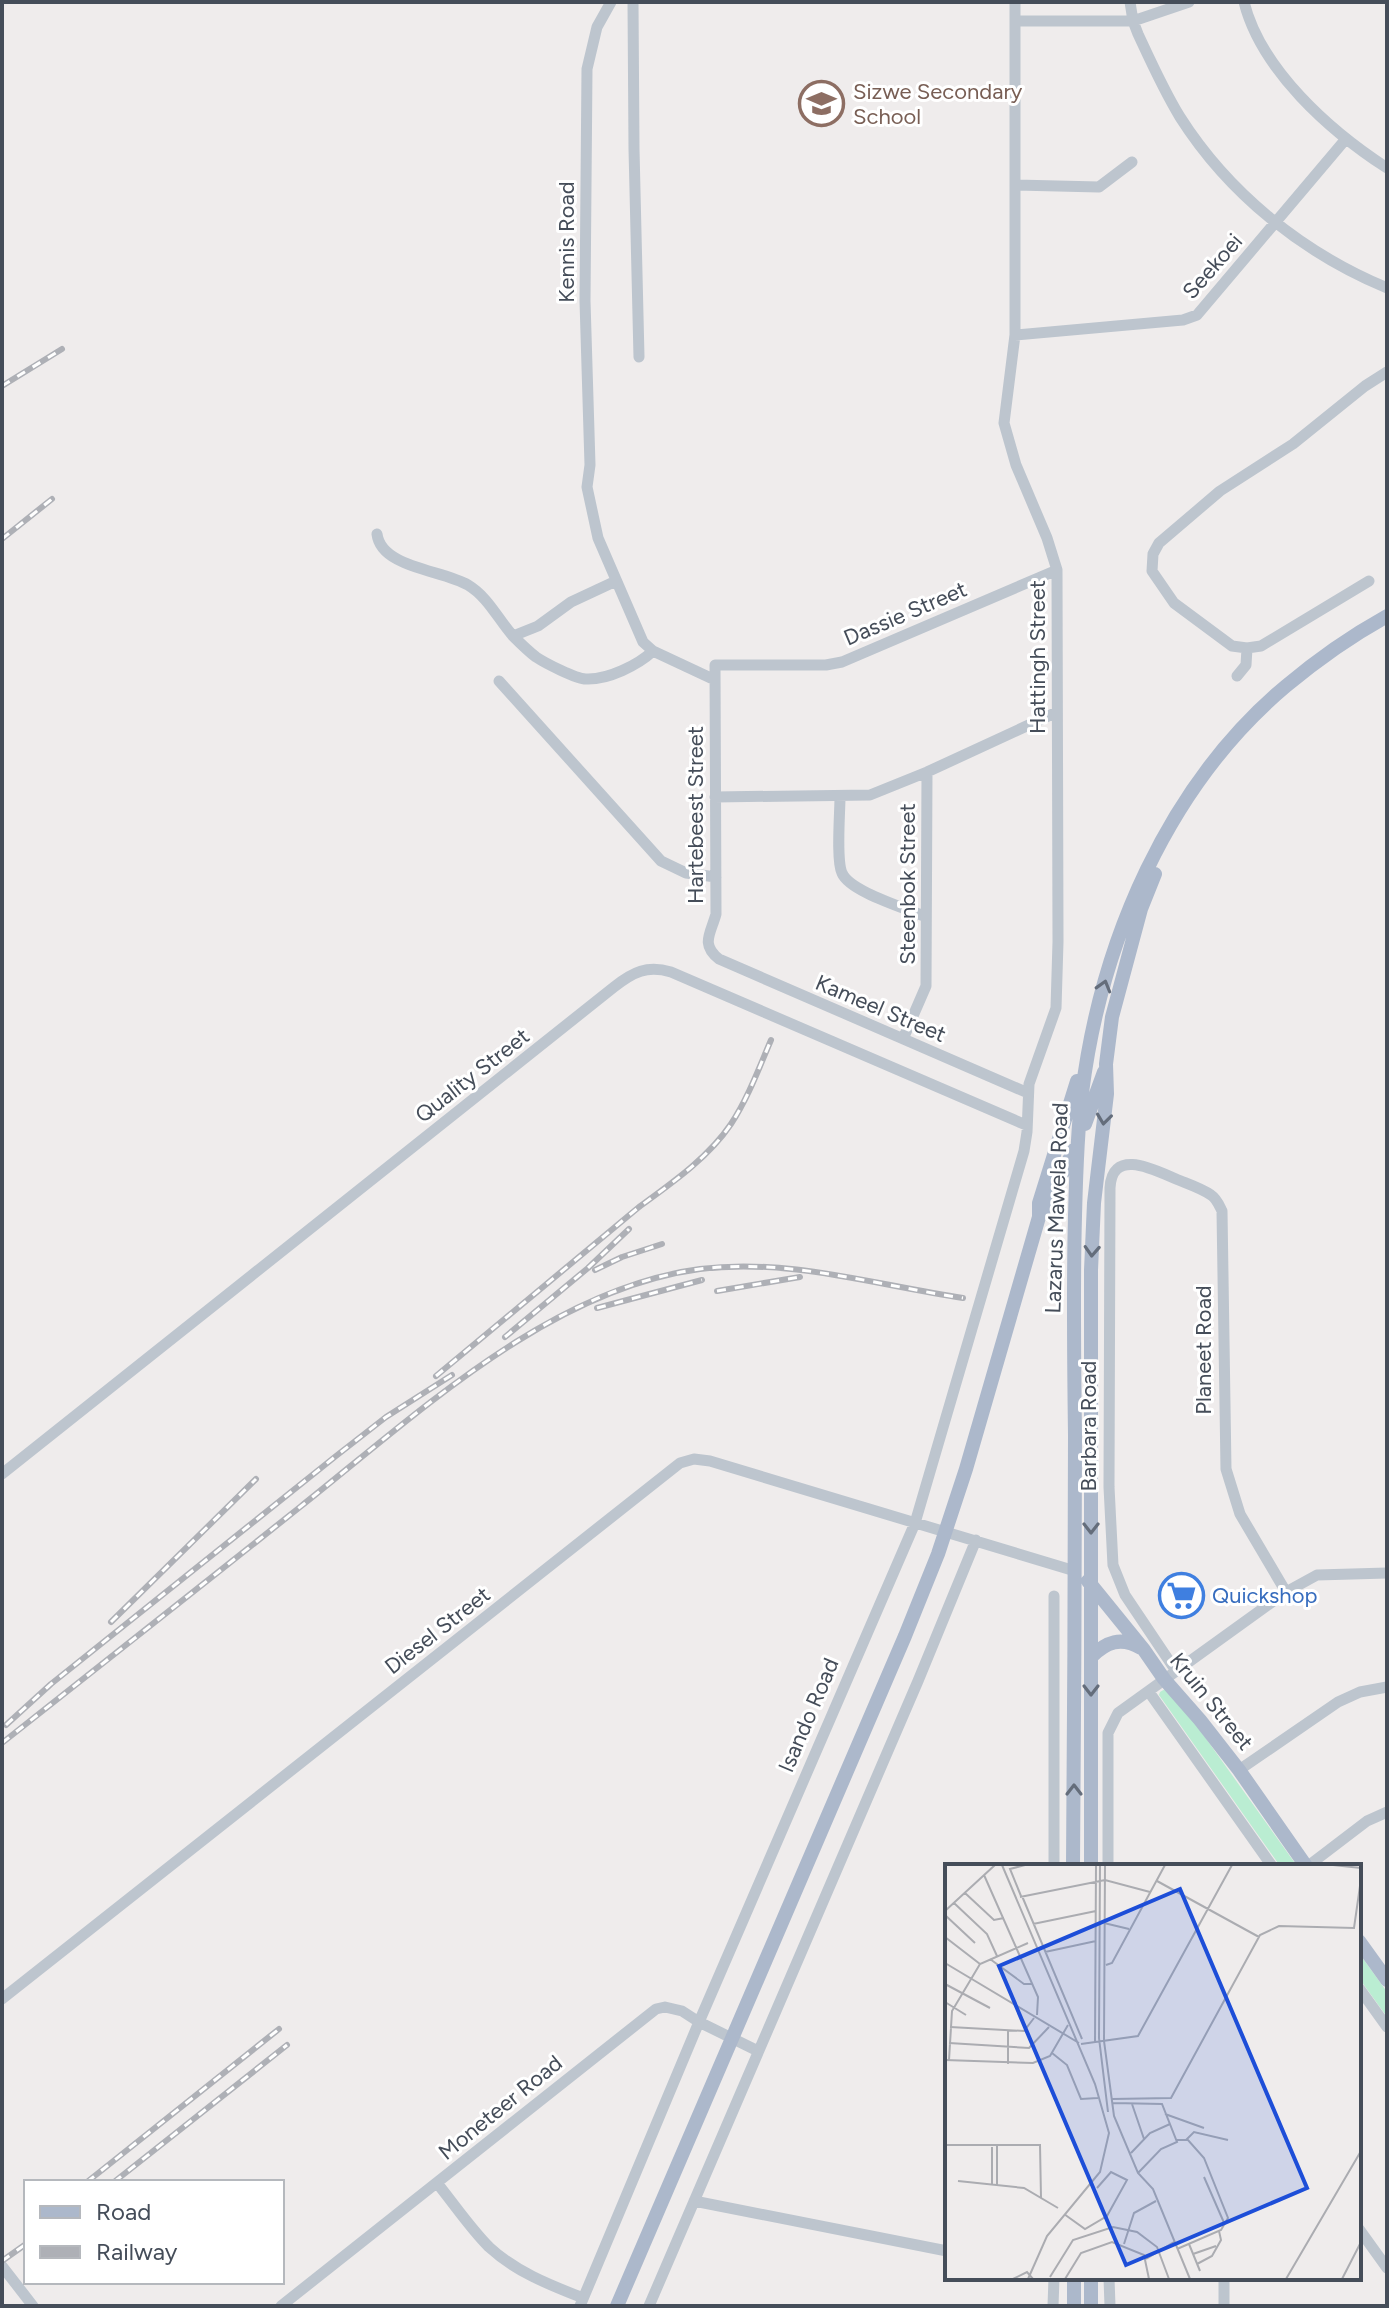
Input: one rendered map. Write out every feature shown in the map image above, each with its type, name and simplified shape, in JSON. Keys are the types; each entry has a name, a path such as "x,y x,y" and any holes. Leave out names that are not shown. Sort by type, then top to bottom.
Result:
{"main road":[{"name":"Lazarus Mawela Road","path":"1073,1864 1074,1274 1077,1145 1091,1036 1115,949 1133,900 1173,820 1206,771 1284,687 1331,650 1387,616"},
{"name":"Lazarus Mawela Road","path":"1091,1864 1091,1270 1094,1203 1107,1094 1106,1064 1118,992 1141,909 1163,856 1183,820 1224,762 1274,708 1339,654 1387,626"},
{"path":"1039,1217 1039,1203 1091,1036"},
{"path":"617,2306 905,1636 966,1469 1039,1217 1077,1145 1106,1064"},
{"name":"Kruin Street","path":"1075,1571 1091,1584 1144,1650 1170,1675 1306,1864"},
{"path":"1091,1657 1101,1648 1117,1641 1129,1642 1144,1650"},
{"path":"1361,1944 1387,1980"},
{"path":"1074,2280 1074,2306"},
{"path":"1091,2280 1091,2306"}],"street":[{"name":"Kennis Road","path":"611,2 597,27 587,69 585,301 590,465 587,487 598,538 636,632 653,651"},
{"path":"633,2 639,357"},
{"name":"Hattingh Street","path":"1015,2 1015,335 1010,389 1004,414 1005,430 1057,570 1056,1008 1031,1074 1026,1125"},
{"path":"1130,2 1133,21 1156,72 1189,130 1233,184 1276,222 1337,265 1387,288"},
{"path":"1015,21 1133,21 1189,2"},
{"path":"1244,2 1259,40 1309,107 1345,140 1387,168"},
{"name":"Seekoei","path":"1015,335 1190,319 1197,315 1345,140"},
{"path":"1015,185 1099,187 1132,162"},
{"path":"1369,581 1261,646 1247,648 1232,646 1174,603 1152,571 1153,554 1159,543 1220,491 1314,429 1365,386 1387,372"},
{"path":"377,534 382,550 396,559 465,583 477,591 513,636 534,656 583,679 631,667 653,651 715,680"},
{"name":"Dassie Street","path":"715,665 826,665 842,662 1057,570"},
{"path":"513,636 538,626 571,602 616,581"},
{"path":"1237,676 1246,665 1247,648"},
{"name":"Hartebeest Street","path":"715,665 716,914 708,946 719,959"},
{"path":"499,681 661,861 686,873 716,877"},
{"path":"715,797 870,795 1057,712"},
{"name":"Steenbok Street","path":"903,1039 926,986 927,772"},
{"path":"840,797 840,869 846,879 860,889 926,917"},
{"name":"Kameel Street","path":"719,959 1028,1093"},
{"name":"Quality Street","path":"2,1474 637,971 653,968 671,972 1026,1125"},
{"name":"Isando Road","path":"581,2302 915,1523 1024,1151 1026,1125"},
{"name":"Planeet Road","path":"1120,1167 1134,1163 1144,1165 1202,1190 1215,1198 1222,1211 1226,1469 1240,1514 1286,1592"},
{"name":"Barbara Road","path":"1120,1167 1112,1177 1110,1188 1109,1487 1113,1565 1125,1595 1170,1675"},
{"name":"Diesel Street","path":"2,1999 680,1463 694,1459 710,1461 1075,1571"},
{"path":"649,2306 976,1540"},
{"path":"1108,1864 1108,1733 1118,1713 1286,1592 1317,1575 1387,1573"},
{"path":"1054,1596 1054,1864"},
{"path":"1239,1770 1338,1702 1360,1692 1387,1687"},
{"name":"Kruin Street","path":"1149,1692 1271,1864"},
{"path":"1310,1864 1367,1821 1387,1812"},
{"path":"1361,1991 1387,2027"},
{"name":"Moneteer Road","path":"281,2306 650,2013 665,2007 673,2008 758,2051"},
{"path":"437,2183 500,2256 581,2302"},
{"path":"694,2201 945,2251"},
{"path":"1361,2232 1387,2268"},
{"path":"2,2266 33,2306"},
{"path":"1053,2306 1054,2280"},
{"path":"1109,2280 1110,2306"},
{"path":"1224,2280 1224,2306"}],"green space":[{"path":"1165,1689 1192,1719 1296,1864 1279,1864 1159,1695"},
{"path":"1361,1956 1387,1992 1387,2017 1361,1981"}],"railway":[{"path":"2,386 62,349"},
{"path":"2,539 52,499"},
{"path":"436,1376 712,1148 737,1114 771,1040"},
{"path":"505,1337 588,1268 629,1229"},
{"path":"595,1270 662,1244"},
{"path":"2,1743 438,1397 538,1329 590,1302 644,1281 700,1269 734,1267 832,1274 963,1298"},
{"path":"717,1291 800,1277"},
{"path":"597,1308 702,1280"},
{"path":"6,1725 51,1684 336,1456 386,1417 452,1375"},
{"path":"111,1622 256,1479"},
{"path":"90,2180 279,2029"},
{"path":"117,2180 287,2045"},
{"path":"2,2261 24,2245"}],"place":[{"name":"Sizwe Secondary School","path":"822,104"},
{"name":"Quickshop","path":"1181,1595"}]}
